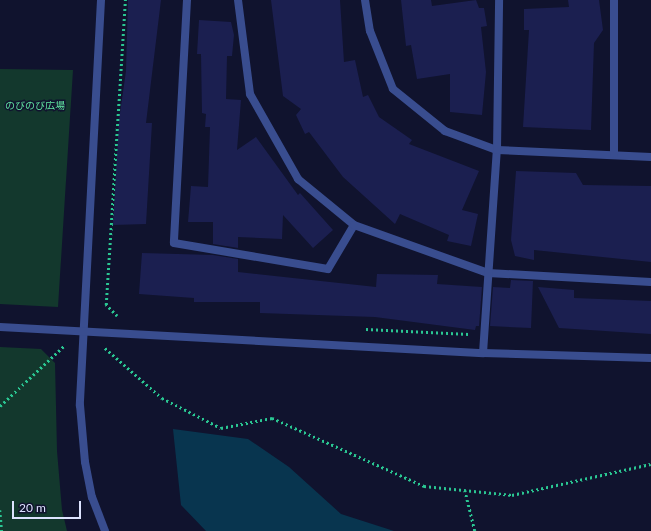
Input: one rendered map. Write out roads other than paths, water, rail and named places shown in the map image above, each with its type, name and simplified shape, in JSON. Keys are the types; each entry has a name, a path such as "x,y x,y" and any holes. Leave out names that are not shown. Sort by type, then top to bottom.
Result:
{"street":[{"path":"100,0 82,331 80,405 85,462 92,497 105,531"},
{"path":"187,0 174,243 328,269 354,224"},
{"path":"238,0 250,94 298,179 354,224 488,273 651,282"},
{"path":"365,0 370,31 393,89 445,131 497,150 614,154 651,157"},
{"path":"483,353 497,150 499,0"},
{"path":"614,0 614,154"},
{"path":"0,327 483,353 651,358"}],"water":[{"path":"173,429 248,439 289,467 341,514 394,531 206,531 181,505"}],"park label":[{"name":"のびのび広場","path":"35,106"}]}
